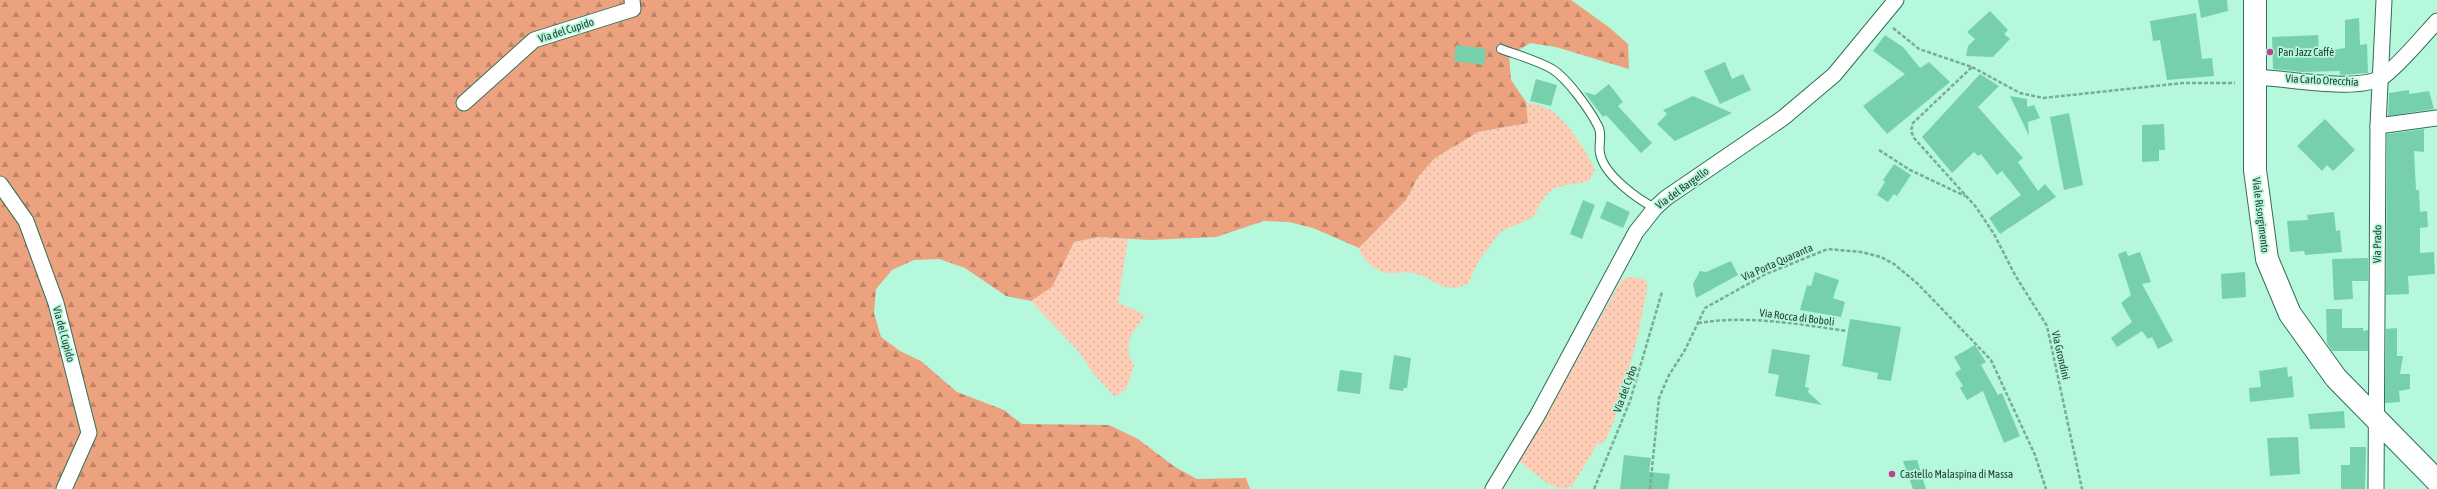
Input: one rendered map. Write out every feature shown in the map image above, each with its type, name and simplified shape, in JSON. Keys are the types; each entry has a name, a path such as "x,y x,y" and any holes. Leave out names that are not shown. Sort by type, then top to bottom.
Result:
{"main road":[{"name":"Viale Risorgimento","path":"2255,0 2255,170 2267,259 2290,314 2336,378 2437,481"}],"street":[{"name":"Via del Cupido","path":"464,104 534,40 633,9 632,0"},
{"name":"Via del Bargello","path":"1493,489 1544,402 1636,232 1655,208 1783,118 1834,75 1896,0"},
{"name":"Via Prado","path":"2376,489 2378,126 2384,0"},
{"path":"2381,78 2437,21"},
{"name":"Via Carlo Orecchia","path":"2255,73 2342,84 2363,83 2381,78"},
{"path":"2378,126 2437,118"},
{"name":"Via del Cupido","path":"0,184 26,222 56,303 89,433 64,489"}],"lane":[{"path":"1501,49 1553,69 1568,84 1599,127 1599,152 1602,161 1616,179 1638,199 1655,208"}],"path":[{"path":"1881,19 1919,49 1972,67 2020,92 2043,98 2183,83 2239,83 2241,70 2255,73"},
{"name":"Via Grondini","path":"1972,67 1913,123 1911,131 1914,138 1967,197 1994,234 2015,275 2047,326 2082,489"},
{"name":"Via Grondini","path":"1879,150 1910,170 1967,197"},
{"name":"Via Porta Quaranta","path":"1650,489 1659,398 1669,375 1685,350 1705,308 1766,274 1828,249 1861,252 1880,256 1918,284 1991,360 2035,455 2046,489"},
{"name":"Via del Cybo","path":"1594,489 1630,401 1662,292"},
{"name":"Via Rocca di Boboli","path":"1698,324 1730,319 1772,320 1847,331"}],"shaded area":[{"path":"1526,102 1542,106 1550,110 1563,121 1582,146 1595,170 1589,181 1554,188 1545,196 1533,217 1500,232 1478,262 1468,284 1452,288 1445,287 1421,275 1413,273 1383,272 1366,261 1359,248 1406,200 1418,177 1435,158 1478,132 1528,123"},
{"path":"1099,237 1128,239 1118,302 1145,315 1130,339 1130,358 1134,366 1126,389 1115,397 1094,374 1079,352 1031,301 1052,287 1074,242"},
{"path":"1627,277 1644,279 1647,284 1647,290 1637,340 1614,421 1605,441 1597,445 1572,486 1562,489 1547,483 1519,461 1621,281"}],"green space":[{"path":"0,0 1571,0 1610,28 1628,44 1629,69 1556,47 1530,43 1509,56 1511,80 1526,102 1528,123 1478,132 1435,158 1418,177 1406,200 1359,248 1313,228 1289,222 1264,221 1216,237 1150,240 1099,237 1074,242 1052,287 1031,301 1006,296 965,268 939,259 914,260 892,270 876,289 874,313 881,337 900,351 921,361 957,392 1004,410 1022,424 1109,425 1138,439 1175,467 1197,479 1246,478 1250,489 0,489"}],"building":[{"path":"2198,0 2227,0 2228,11 2201,18"},
{"path":"1990,11 2008,30 2004,34 2010,39 1993,57 1966,56 1968,46 1975,39 1967,32"},
{"path":"2196,13 2202,59 2212,58 2214,76 2167,80 2160,40 2153,41 2150,21"},
{"path":"2359,18 2360,45 2367,44 2368,73 2340,75 2340,71 2302,72 2273,69 2272,37 2318,35 2319,52 2345,48 2345,20"},
{"path":"1885,35 1903,47 1920,68 1929,62 1950,82 1887,134 1863,106 1905,74 1873,51"},
{"path":"1456,45 1486,49 1484,65 1454,61"},
{"path":"1725,62 1732,79 1743,74 1751,90 1720,104 1704,71"},
{"path":"1980,74 1999,86 1978,107 2023,158 2018,162 2038,191 2045,184 2056,197 2000,234 1989,218 2021,195 2002,171 1997,175 1981,154 1978,156 1974,152 1952,173 1922,137"},
{"path":"1536,79 1557,85 1551,106 1530,101"},
{"path":"1609,84 1623,102 1618,106 1652,143 1641,153 1606,115 1603,117 1584,92 1595,95"},
{"path":"2409,90 2409,94 2429,91 2434,109 2388,116 2389,93"},
{"path":"1693,96 1732,113 1675,141 1657,124 1667,114 1663,110"},
{"path":"2010,96 2027,99 2027,107 2034,105 2040,118 2028,122 2029,136"},
{"path":"2069,113 2083,185 2064,190 2050,117"},
{"path":"2325,119 2355,150 2333,171 2327,165 2322,171 2297,146"},
{"path":"2164,124 2165,150 2159,150 2159,161 2142,162 2142,125"},
{"path":"2424,129 2424,152 2414,151 2416,190 2419,190 2420,212 2427,211 2428,227 2420,228 2420,253 2434,252 2435,274 2408,276 2409,294 2386,295 2387,134"},
{"path":"1894,164 1911,175 1897,196 1894,194 1888,202 1877,195 1885,182 1883,180"},
{"path":"1583,200 1595,205 1582,239 1570,234"},
{"path":"1607,201 1630,212 1623,228 1600,218"},
{"path":"2334,212 2336,231 2340,230 2342,252 2305,255 2304,251 2290,252 2287,221 2308,220 2307,215"},
{"path":"2126,251 2128,256 2140,252 2151,282 2142,284 2173,341 2158,349 2152,337 2148,339 2142,331 2117,347 2111,338 2132,322 2121,303 2131,295 2118,254"},
{"path":"2368,258 2368,281 2352,281 2353,299 2334,300 2332,259"},
{"path":"1731,261 1738,275 1696,298 1693,284 1700,271 1706,272"},
{"path":"1815,272 1839,280 1833,298 1845,302 1841,317 1800,310 1807,285 1811,286"},
{"path":"2245,272 2246,297 2222,299 2221,274"},
{"path":"2326,309 2342,309 2342,328 2363,328 2363,331 2368,330 2368,351 2332,351 2327,343"},
{"path":"1850,319 1901,327 1891,381 1877,379 1878,373 1842,366"},
{"path":"2397,328 2397,356 2403,356 2400,374 2410,374 2410,389 2399,391 2400,402 2385,403 2386,329"},
{"path":"1975,345 1986,362 1981,365 1998,395 2002,393 2020,436 2004,443 1983,391 1967,400 1960,388 1963,386 1955,373 1961,369 1954,357"},
{"path":"1772,349 1810,355 1805,387 1809,388 1808,392 1822,405 1775,396 1779,375 1768,373"},
{"path":"1394,355 1411,358 1407,388 1404,388 1403,391 1389,389"},
{"path":"2287,367 2288,377 2292,376 2294,397 2250,402 2249,388 2261,387 2259,371"},
{"path":"1340,370 1362,373 1360,394 1337,391"},
{"path":"2344,411 2345,428 2310,429 2308,414"},
{"path":"2298,437 2300,474 2270,476 2267,438"},
{"path":"2350,447 2366,447 2365,489 2341,489 2341,465 2350,465"},
{"path":"1624,455 1651,458 1649,472 1670,474 1668,489 1620,489"},
{"path":"1917,460 1926,489 1913,489 1903,461"}],"place":[{"name":"Pan Jazz Caffè","path":"2270,52"},
{"name":"Castello Malaspina di Massa","path":"1892,474"}]}
